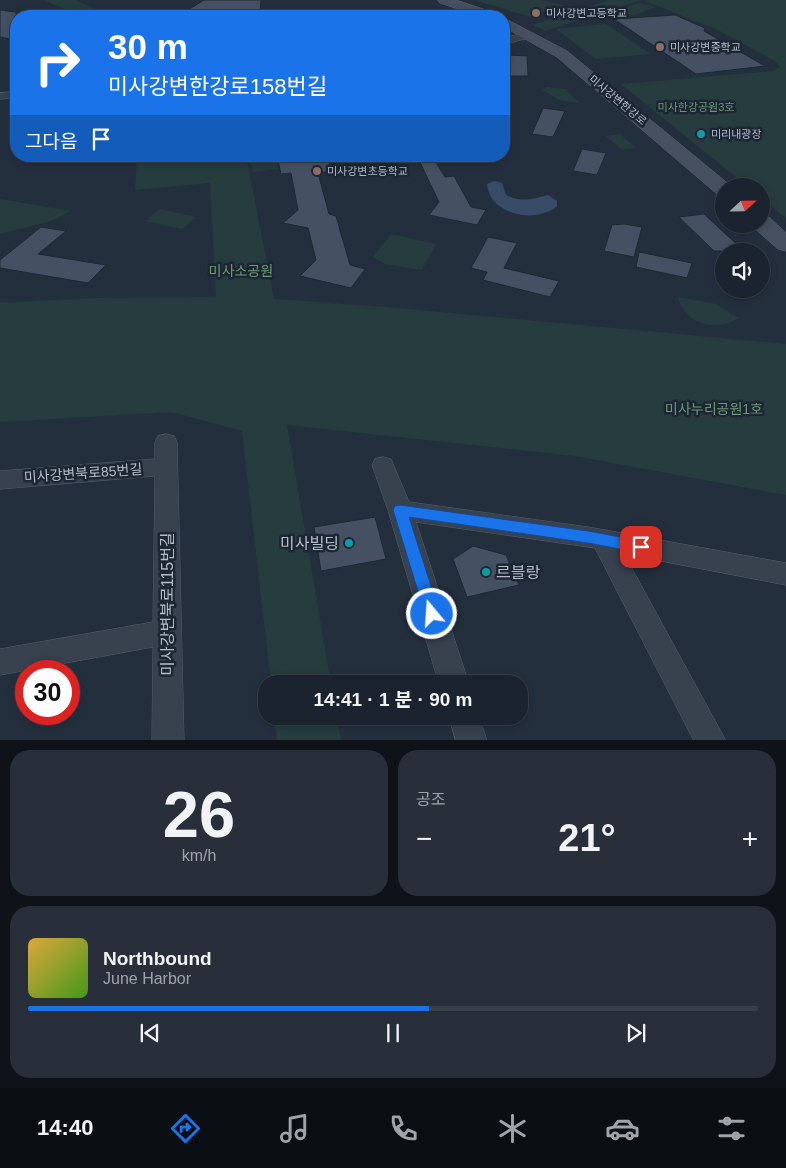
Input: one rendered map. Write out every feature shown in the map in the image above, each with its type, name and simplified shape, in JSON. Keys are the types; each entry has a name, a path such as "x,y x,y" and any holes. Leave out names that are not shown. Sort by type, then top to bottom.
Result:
{"street":[{"path":"444,0 474,10"},
{"name":"미사강변한강로","path":"510,25 554,48 715,182"},
{"path":"510,40 530,35"},
{"path":"770,230 786,244"},
{"name":"미사강변북로85번길","path":"0,480 166,454"},
{"name":"미사강변북로115번길","path":"166,454 168,740"},
{"path":"383,465 400,510 451,675"},
{"path":"400,510 603,540 786,574"},
{"path":"603,540 711,740"},
{"path":"0,662 167,632"},
{"path":"467,725 472,740"}],"green space":[{"path":"44,0 75,0 98,10 66,10"},
{"path":"474,0 542,0 566,6 531,17"},
{"path":"609,0 642,0 545,31 532,25"},
{"name":"미사한강공원3호","path":"643,0 786,0 786,218 770,205 770,178 737,178 621,84 773,71 780,67 775,61 718,30"},
{"path":"639,3 656,7 628,17 610,12"},
{"path":"606,24 651,54 596,59 556,29"},
{"path":"548,87 564,89 580,103 559,100 542,90"},
{"path":"620,134 636,148 622,150 606,136"},
{"name":"미사누리공원1호","path":"137,162 247,162 274,299 387,307 786,344 786,495 575,456 287,425 329,675 270,675 242,431 172,412 0,422 0,303 97,298 216,297 210,183 135,190"},
{"path":"251,162 276,162 278,169 253,172"},
{"path":"0,199 71,211 51,221 0,234"},
{"path":"160,209 196,217 182,229 145,221"},
{"path":"391,234 436,244 422,270 385,264 373,257"},
{"path":"678,297 716,304 738,318 720,325 702,323 687,314 681,306"},
{"path":"275,725 338,725 341,740 277,740"}],"water":[{"path":"495,181 502,183 506,195 527,200 548,195 557,201 557,206 548,212 537,215 514,213 504,209 496,203 490,194 487,184"}],"building":[{"path":"204,0 261,0 260,10 188,10"},
{"path":"0,10 10,11 10,39 0,37"},
{"name":"미사강변중학교","path":"675,15 705,28 704,31 765,66 696,74 614,19"},
{"path":"510,55 527,56 528,76 510,76"},
{"path":"543,108 565,111 553,137 532,134"},
{"path":"582,149 606,153 597,175 573,171"},
{"path":"278,162 329,162 332,171 318,173 329,214 336,216 350,265 365,269 351,288 300,276 316,260 308,228 283,223 298,210 291,173 281,174"},
{"path":"420,162 436,162 445,177 454,176 471,207 486,210 477,225 429,215 439,202"},
{"path":"704,214 715,224 715,233 725,233 735,243 715,243 714,251 679,217"},
{"path":"624,224 642,227 634,257 604,251 612,225"},
{"path":"41,227 66,231 38,254 106,265 88,283 0,268 0,260"},
{"path":"488,237 517,243 504,268 559,281 550,297 483,280 487,272 471,268"},
{"path":"639,252 692,263 687,278 636,267"},
{"name":"미사빌딩","path":"375,517 386,559 321,571 314,527"},
{"name":"르블랑","path":"473,546 506,555 519,585 467,597 453,559"}],"place":[{"name":"미사강변고등학교","path":"536,13"},
{"name":"미사강변중학교","path":"660,47"},
{"name":"미리내광장","path":"701,134"},
{"name":"미사강변초등학교","path":"317,171"},
{"name":"미사빌딩","path":"349,543"},
{"name":"르블랑","path":"486,572"}],"route":[{"path":"432,614 400,510 588,537 641,547"}],"park label":[{"name":"미사소공원","path":"241,271"}]}
